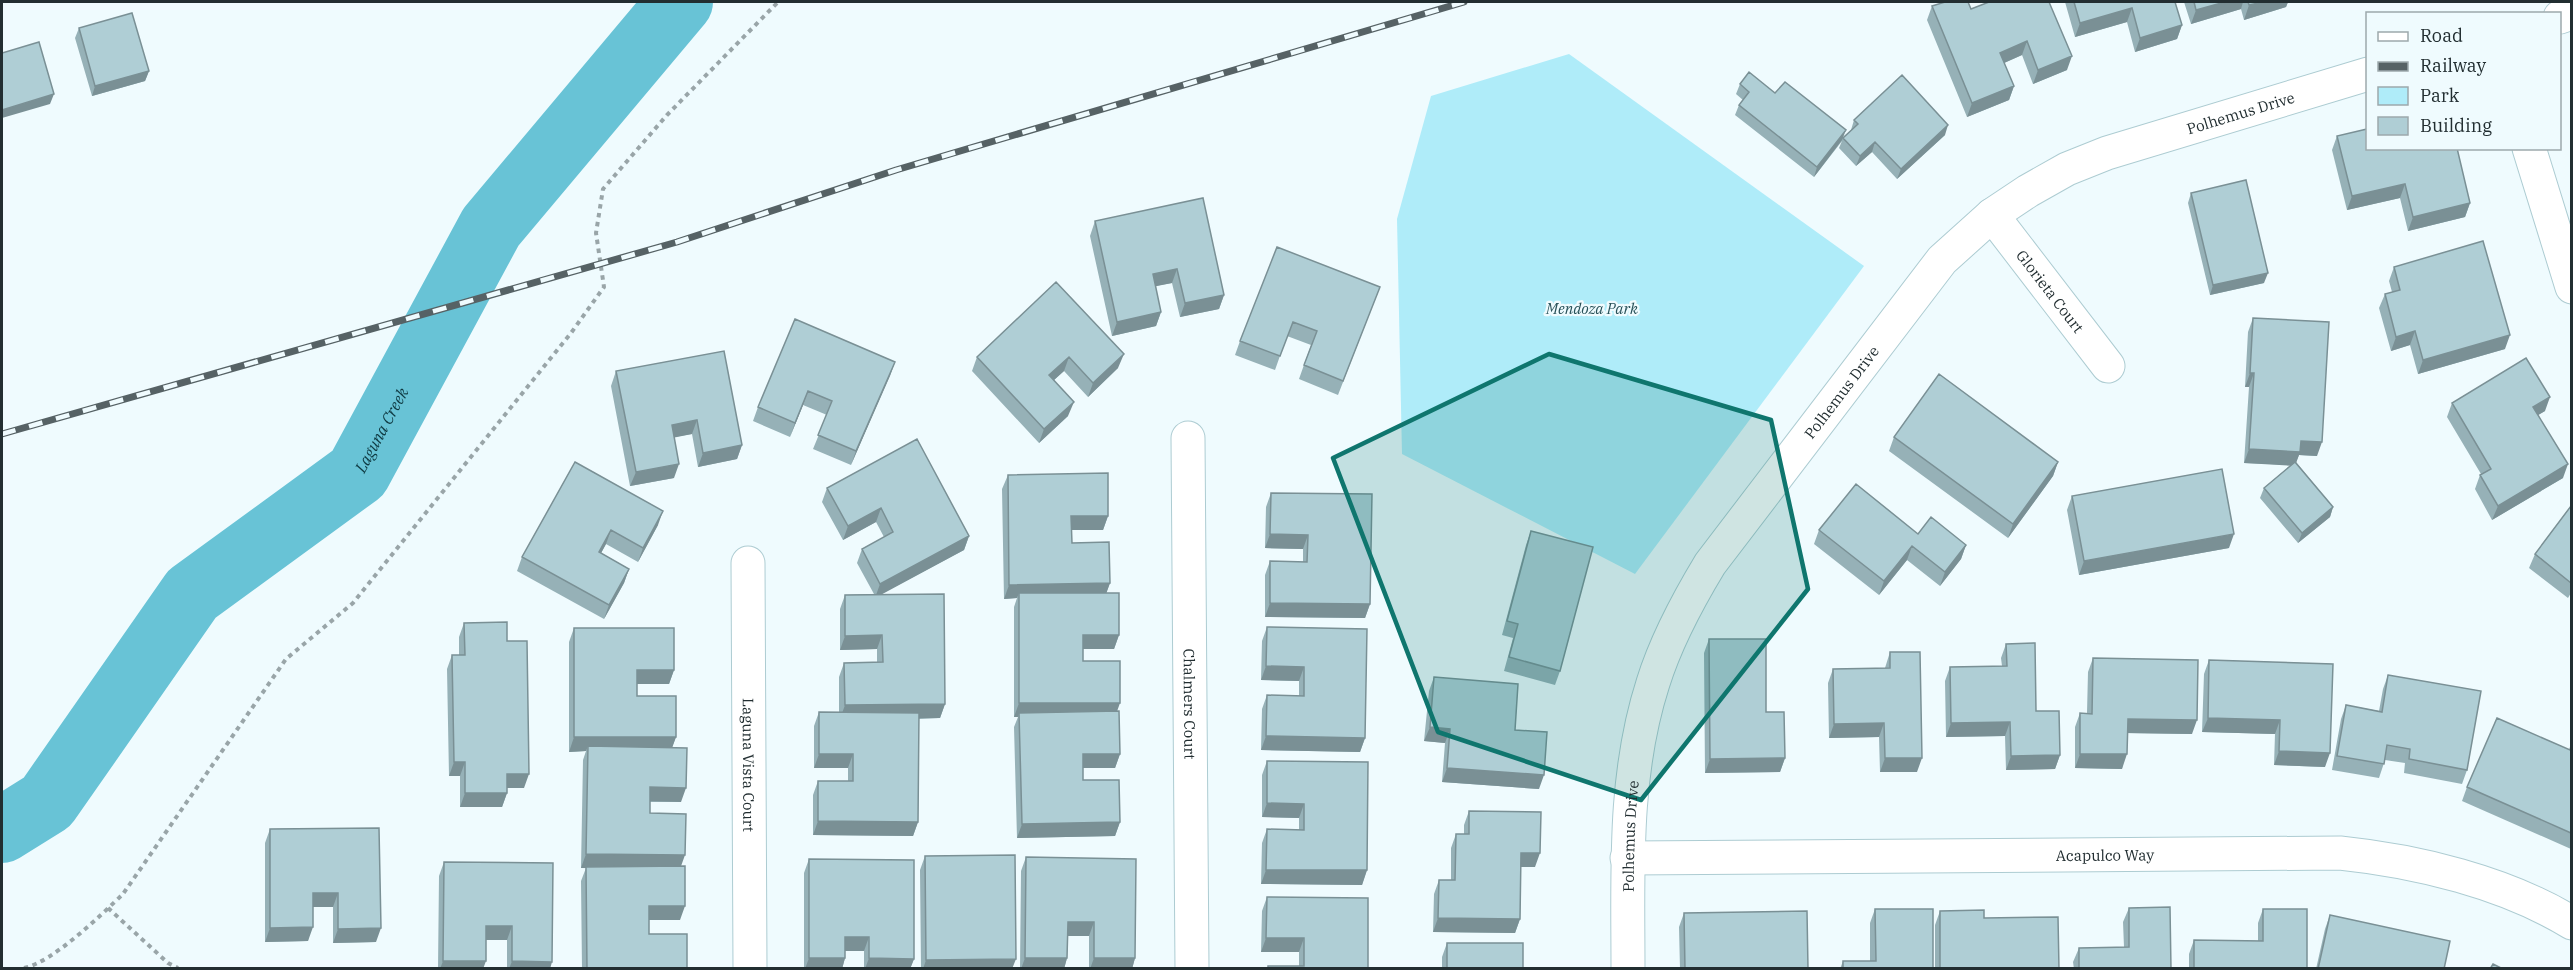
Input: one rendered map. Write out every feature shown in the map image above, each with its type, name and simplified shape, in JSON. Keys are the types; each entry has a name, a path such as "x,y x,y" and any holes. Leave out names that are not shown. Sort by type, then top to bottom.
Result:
{"street":[{"name":"Polhemus Drive","path":"1628,969 1627,858 1633,770 1641,725 1664,652 1687,602 1710,564 1913,295 1942,260 1992,215 2067,169 2107,153 2366,74"},
{"path":"2530,150 2571,286"},
{"name":"Glorieta Court","path":"1992,215 2108,366"},
{"name":"Chalmers Court","path":"1188,438 1192,969"},
{"name":"Laguna Vista Court","path":"748,563 750,969"},
{"name":"Acapulco Way","path":"1627,858 2340,853 2416,864 2491,885 2571,923"}],"path":[{"path":"24,969 36,966 123,894 285,659 353,603 571,333 604,287 596,233 603,189 667,115 778,2"},
{"path":"108,908 168,963 178,969"}],"highlighted area":[{"path":"1549,354 1771,420 1808,589 1641,800 1438,732 1333,458"}],"green space":[{"name":"Mendoza Park","path":"1569,54 1864,266 1635,574 1402,454 1397,219 1431,96"}],"building":[{"path":"1945,2 1968,2 1971,9 1989,2 2049,2 2072,56 2038,70 2027,41 2000,53 2014,86 1972,103 1932,6"},
{"path":"2074,2 2175,2 2182,25 2140,38 2132,8 2080,23"},
{"path":"2194,2 2225,2 2196,10"},
{"path":"132,13 149,71 95,86 79,28"},
{"path":"39,42 54,94 2,110 2,53"},
{"path":"1749,72 1775,93 1785,82 1846,130 1817,167 1739,105 1749,92 1740,84"},
{"path":"1902,75 1948,125 1901,169 1875,142 1860,156 1843,138 1858,124 1854,120"},
{"path":"2366,129 2366,150 2457,150 2470,203 2413,217 2405,184 2352,196 2337,136"},
{"path":"2246,180 2268,273 2213,285 2191,193"},
{"path":"1203,198 1224,295 1185,303 1177,269 1153,274 1161,312 1117,322 1095,221"},
{"path":"2483,241 2510,335 2423,360 2415,331 2396,337 2385,294 2400,290 2394,267"},
{"path":"1277,247 1380,287 1343,381 1304,365 1317,331 1293,322 1280,356 1240,341"},
{"path":"1056,282 1124,354 1093,383 1069,357 1049,375 1074,402 1044,429 977,357"},
{"path":"2253,318 2329,322 2322,442 2301,441 2300,452 2249,449 2254,373 2250,373"},
{"path":"795,319 895,362 856,451 818,435 832,401 808,391 795,423 758,407"},
{"path":"724,351 742,445 703,453 697,420 672,425 679,464 636,472 616,371"},
{"path":"2526,358 2550,397 2533,407 2568,464 2498,506 2480,475 2491,469 2452,403"},
{"path":"1939,374 2058,462 2013,524 1894,437"},
{"path":"917,439 969,536 880,584 862,549 893,532 881,508 848,526 827,488"},
{"path":"575,462 663,511 643,548 611,530 599,552 629,569 609,605 522,557"},
{"path":"2295,462 2333,507 2302,533 2264,488"},
{"path":"2222,469 2234,534 2084,561 2072,496"},
{"path":"1108,473 1108,516 1071,516 1072,543 1109,542 1110,583 1009,585 1008,475"},
{"path":"1856,484 1918,534 1931,517 1966,545 1945,572 1912,546 1884,581 1819,530"},
{"path":"1271,493 1372,494 1370,604 1270,603 1270,561 1307,562 1308,535 1270,534"},
{"path":"2571,506 2571,583 2535,554"},
{"path":"1531,531 1593,547 1560,671 1509,657 1518,624 1507,621"},
{"path":"1019,593 1119,593 1119,635 1083,635 1083,661 1120,661 1120,703 1019,703"},
{"path":"944,594 945,704 845,705 844,663 883,662 882,635 845,636 845,595"},
{"path":"507,622 507,641 527,641 529,774 507,774 507,793 465,793 465,762 454,762 452,655 465,655 464,623"},
{"path":"1267,627 1367,629 1365,738 1266,736 1267,695 1304,696 1304,667 1266,666"},
{"path":"574,628 674,628 674,670 637,670 637,696 676,696 676,737 574,737"},
{"path":"1709,639 1766,639 1766,712 1784,712 1785,758 1710,759"},
{"path":"2035,643 2036,711 2059,711 2060,755 2011,756 2010,722 1951,723 1950,667 2007,666 2006,644"},
{"path":"1890,652 1920,652 1922,758 1885,758 1884,723 1834,724 1833,669 1890,668"},
{"path":"2093,658 2198,660 2197,720 2128,719 2127,754 2080,754 2080,713 2092,714"},
{"path":"2209,660 2333,664 2330,753 2279,751 2280,720 2208,718"},
{"path":"2388,675 2481,691 2467,770 2409,759 2410,749 2387,745 2384,764 2337,756 2346,705 2382,712"},
{"path":"1434,677 1518,684 1515,730 1547,732 1544,775 1447,768 1450,729 1430,727"},
{"path":"1119,711 1120,754 1083,754 1083,780 1119,780 1120,822 1022,824 1019,713"},
{"path":"819,712 919,713 918,822 818,821 818,781 853,781 853,754 819,754"},
{"path":"2497,718 2570,750 2571,746 2571,833 2467,787"},
{"path":"588,746 687,748 686,788 650,787 650,813 686,814 685,855 586,854"},
{"path":"1267,761 1368,762 1367,870 1266,870 1267,829 1304,830 1304,804 1267,803"},
{"path":"1469,811 1541,812 1540,853 1521,853 1520,919 1438,918 1439,880 1455,880 1456,834 1469,834"},
{"path":"379,828 381,928 338,929 338,893 313,893 313,927 270,928 270,829"},
{"path":"1015,855 1016,959 926,960 925,856"},
{"path":"1026,857 1136,859 1135,958 1094,958 1094,922 1068,922 1067,958 1025,958"},
{"path":"809,859 914,860 914,959 869,958 869,937 845,937 845,958 809,958"},
{"path":"444,862 553,863 552,962 512,961 512,926 486,926 486,961 443,961"},
{"path":"685,866 685,906 649,906 649,934 687,934 687,969 587,969 586,867"},
{"path":"1267,897 1368,898 1368,969 1268,969 1268,966 1304,966 1304,938 1266,938"},
{"path":"2170,907 2171,969 2079,969 2079,948 2129,947 2129,908"},
{"path":"1875,909 1933,909 1933,969 1843,969 1843,961 1876,961"},
{"path":"2263,909 2307,909 2307,969 2194,969 2194,940 2263,941"},
{"path":"1984,910 1984,918 2058,917 2059,969 1940,969 1940,911"},
{"path":"1807,911 1808,969 1685,969 1684,913"},
{"path":"2330,915 2450,941 2444,969 2318,969"},
{"path":"1447,943 1523,943 1523,969 1447,969"},
{"path":"2493,964 2503,969 2490,969"}],"waterway":[{"name":"Laguna Creek","path":"2,830 47,802 192,594 358,473 491,227 680,2"}],"railway":[{"path":"2,434 677,242 896,170 1464,2"}]}
